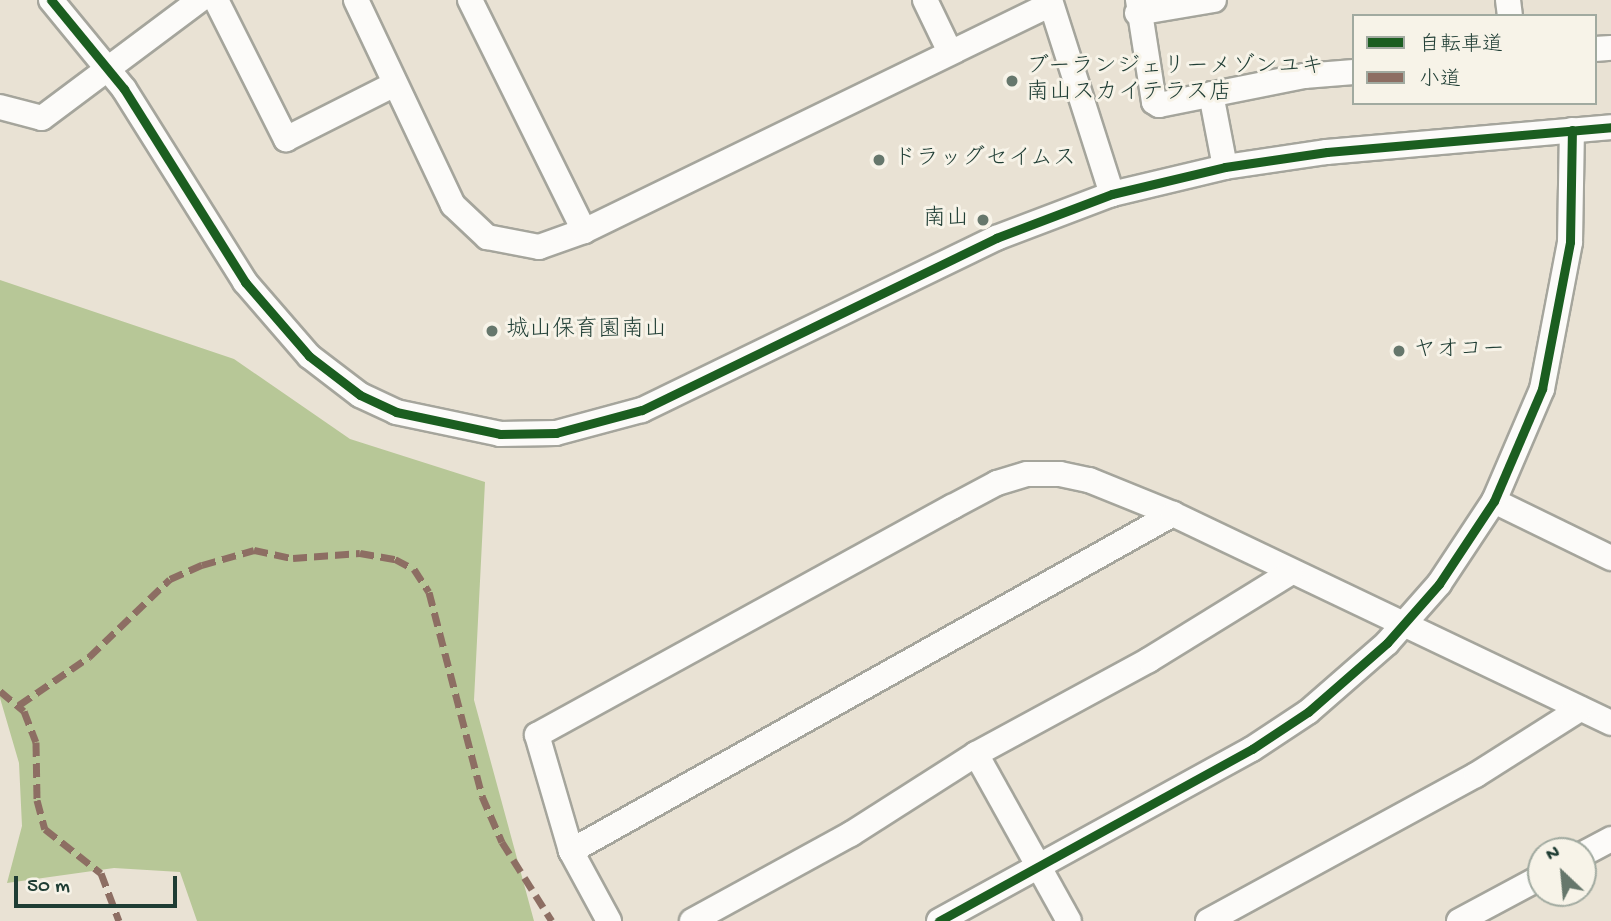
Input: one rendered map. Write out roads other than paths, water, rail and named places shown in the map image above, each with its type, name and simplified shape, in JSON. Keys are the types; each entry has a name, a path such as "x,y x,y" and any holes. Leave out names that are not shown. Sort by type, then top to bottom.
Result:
{"street":[{"path":"51,0 108,68 246,282 309,356 360,394 396,412 500,434 556,433 642,410 996,238 1112,194 1225,167 1327,152 1611,127"},
{"path":"0,107 42,118 200,0"},
{"path":"216,0 286,139 395,84"},
{"path":"356,0 453,205 487,237 539,247 584,231 1050,2 1112,194"},
{"path":"470,0 584,231"},
{"path":"925,0 950,52"},
{"path":"1214,0 1138,7 1154,102 1159,105 1211,94 1352,72"},
{"path":"1211,94 1225,167"},
{"path":"939,921 1252,749 1308,712 1403,626 1439,584 1494,501 1526,432 1553,349 1570,243 1572,131"},
{"path":"609,921 571,851 537,735 997,483 1027,474 1060,474 1089,480 1173,514 1290,573 1611,723"},
{"path":"1494,501 1611,558"},
{"path":"571,851 1173,514"},
{"path":"692,921 850,834 976,754 1149,660 1290,573"},
{"path":"1208,921 1476,775 1580,709"},
{"path":"976,754 1069,921"},
{"path":"1460,921 1527,885"}],"place":[{"name":"ブーランジェリーメゾンユキ 南山スカイテラス店","path":"1012,81"},
{"name":"ドラッグセイムス","path":"879,160"},
{"name":"南山","path":"983,220"},
{"name":"城山保育園南山","path":"492,331"},
{"name":"ヤオコー","path":"1399,351"}]}
